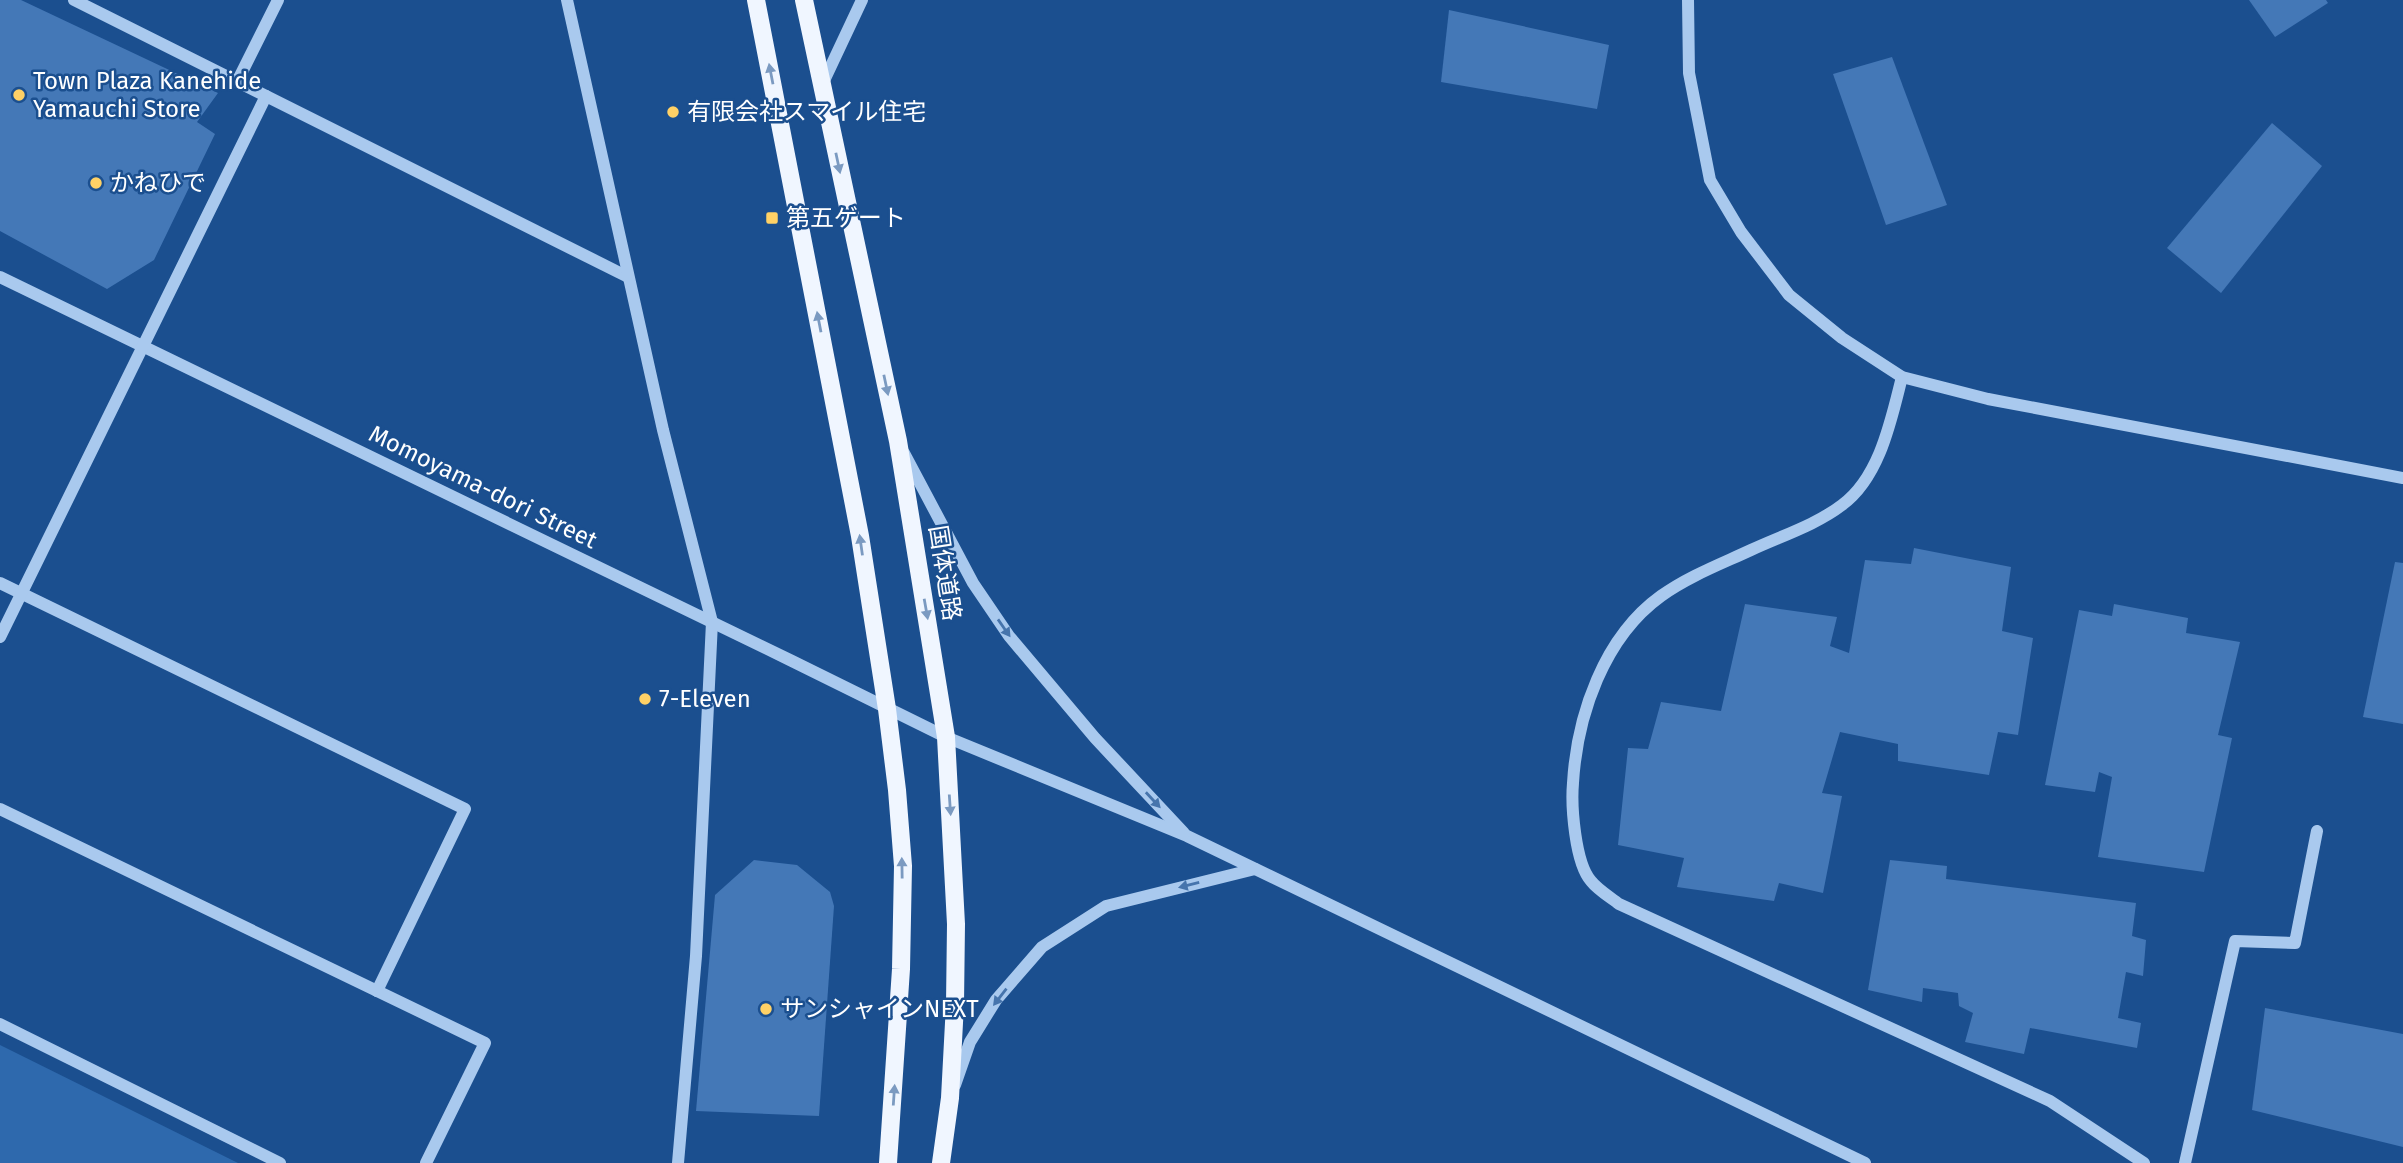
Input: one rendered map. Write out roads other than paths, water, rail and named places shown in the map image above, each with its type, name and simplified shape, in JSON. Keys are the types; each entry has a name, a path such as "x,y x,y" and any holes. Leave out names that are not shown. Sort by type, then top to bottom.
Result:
{"main road":[{"path":"757,0 860,536 887,709 903,866 898,1024 888,1163"},
{"name":"国体道路","path":"804,0 898,441 946,737 956,924 950,1098 941,1163"}],"street":[{"path":"74,0 628,277"},
{"path":"237,82 278,0"},
{"path":"567,0 663,430 712,622 696,956 678,1163"},
{"path":"821,86 862,0"},
{"path":"1688,0 1689,73 1710,180 1741,232 1790,295 1842,338 1902,377 2001,402 2403,478"},
{"path":"0,637 267,96"},
{"name":"Momoyama-dori Street","path":"0,277 887,709 946,737 1187,836 1864,1163"},
{"path":"1902,377 1883,447 1865,479 1843,505 1805,526 1689,578 1659,597 1627,629 1604,666 1588,702 1575,754 1571,805 1577,844 1589,879 1619,904 2050,1101 2144,1163"},
{"path":"898,441 973,583 1009,636 1095,738 1187,836"},
{"path":"0,583 464,809 377,991"},
{"path":"0,809 485,1043 426,1163"},
{"path":"2185,1163 2235,941 2295,943 2317,831"},
{"path":"950,1098 970,1042 996,1000 1042,947 1106,906 1255,869"},
{"path":"0,1024 280,1163"}],"place":[{"name":"Town Plaza Kanehide Yamauchi Store","path":"19,95"},
{"name":"有限会社スマイル住宅","path":"673,112"},
{"name":"かねひで","path":"96,183"},
{"name":"第五ゲート","path":"772,218"},
{"name":"7-Eleven","path":"645,699"},
{"name":"サンシャインNEXT","path":"766,1009"}]}
